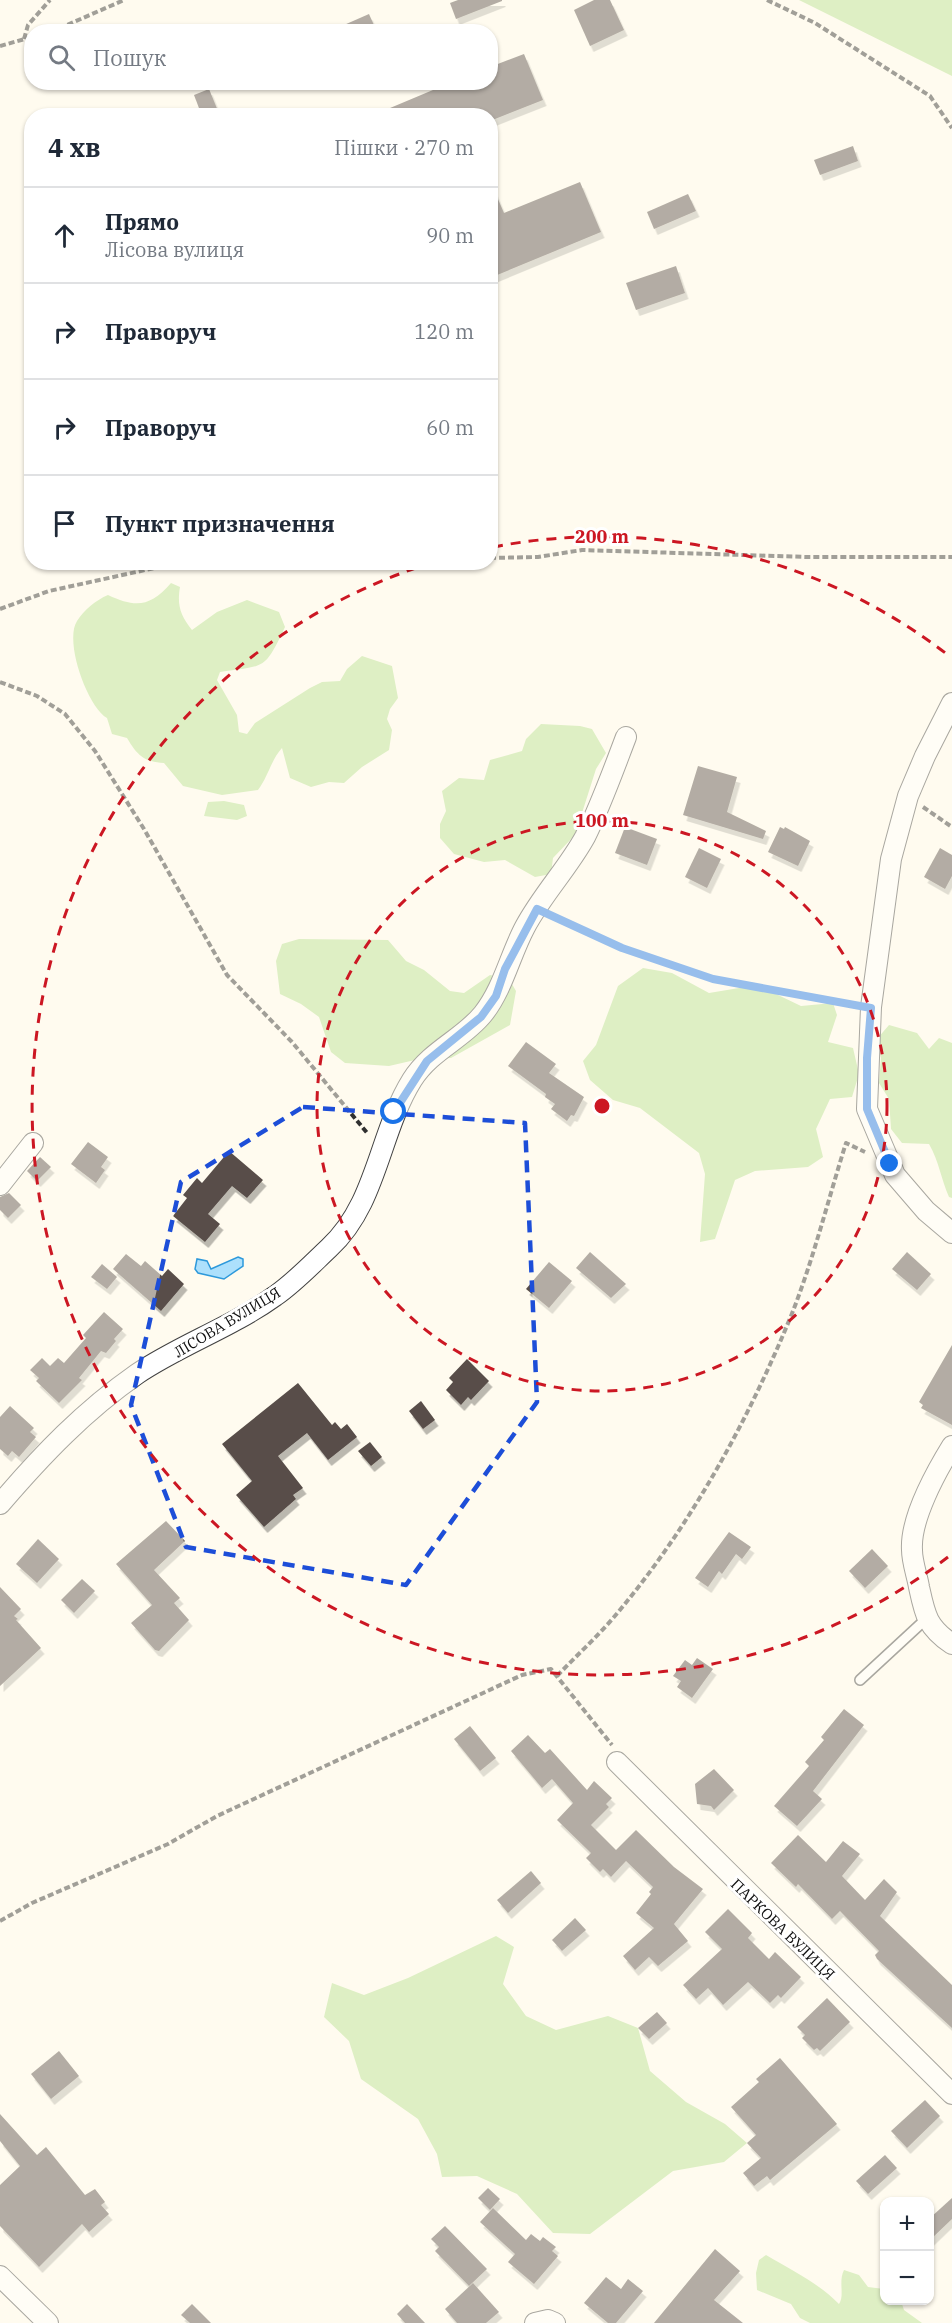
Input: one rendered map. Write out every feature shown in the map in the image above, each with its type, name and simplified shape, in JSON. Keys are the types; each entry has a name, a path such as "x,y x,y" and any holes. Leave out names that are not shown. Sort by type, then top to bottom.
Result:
{"street":[{"path":"952,703 908,796 891,859 871,1008 867,1058 867,1109 895,1175 926,1211 952,1233"},
{"name":"ЛІСОВА ВУЛИЦЯ","path":"0,1504 42,1455 91,1407 140,1372 276,1296 332,1245 361,1207 394,1112 414,1078 427,1061 481,1017 496,996 505,969 537,909 584,838 626,737"},
{"path":"0,1185 33,1143"},
{"path":"952,1446 939,1467 915,1525 912,1549 926,1619 940,1636 952,1644"},
{"name":"ПАРКОВА ВУЛИЦЯ","path":"617,1762 952,2094"},
{"path":"0,2276 48,2323"},
{"path":"535,2323 548,2320 555,2323"}],"lane":[{"path":"860,1680 926,1619"}],"path":[{"path":"29,24 50,0"},
{"path":"69,24 124,0"},
{"path":"767,0 815,23 930,96 952,128"},
{"path":"0,46 24,39"},
{"path":"498,558 538,557 582,550 796,557 952,557"},
{"path":"0,609 49,591 145,570"},
{"path":"0,682 37,696 64,714 87,742 144,829 227,975 292,1042 369,1135 383,1147"},
{"path":"908,796 952,827"},
{"path":"537,909 622,948 713,979 871,1008"},
{"path":"557,1676 613,1618 654,1566 714,1473 752,1403 792,1314 846,1143 890,1164"},
{"path":"0,1921 32,1903 168,1844 217,1816 522,1675 551,1669 613,1747 617,1762"}],"highlighted area":[{"path":"303,1107 525,1123 537,1402 406,1585 186,1547 131,1405 181,1182"}],"green space":[{"path":"799,0 952,0 952,76"},
{"path":"171,583 180,587 180,610 192,630 217,612 247,600 279,612 285,627 267,659 255,666 220,672 217,680 237,715 239,732 247,734 255,723 310,688 322,682 340,681 347,669 362,656 392,666 398,698 390,709 387,719 392,730 389,750 362,767 344,783 329,782 311,787 290,778 282,748 258,790 222,795 183,786 164,763 146,759 134,749 127,738 112,734 107,718 92,701 80,672 73,643 77,621 91,606 108,595 127,602 142,603 156,597"},
{"path":"541,724 580,726 592,729 606,753 596,769 575,835 553,858 551,874 535,877 505,860 484,862 454,854 440,838 440,824 446,811 442,791 459,778 484,780 490,760 522,751 526,739"},
{"path":"224,801 244,805 247,816 237,820 204,816 208,802"},
{"path":"299,939 388,940 406,961 424,970 450,991 464,993 490,975 509,979 516,991 510,1025 451,1058 415,1060 389,1066 345,1063 331,1052 319,1017 301,1004 280,994 276,961 282,944"},
{"path":"643,968 672,973 709,993 745,987 776,994 801,1006 833,1003 837,1015 828,1042 853,1048 859,1074 852,1097 830,1099 816,1129 823,1157 808,1167 755,1171 735,1180 715,1239 700,1242 705,1174 699,1153 640,1108 613,1100 590,1080 583,1061 596,1045 618,986"},
{"path":"889,1025 917,1033 929,1049 939,1038 952,1043 952,1198 949,1197 929,1144 902,1143 891,1129 889,1099 879,1083 881,1058 877,1039"},
{"path":"496,1936 514,1947 503,1984 526,2016 556,2030 608,2016 638,2028 650,2071 686,2102 725,2124 747,2143 724,2162 673,2171 590,2234 553,2233 517,2194 477,2176 442,2177 437,2154 418,2119 361,2079 349,2041 324,2017 332,1983 364,1995 408,1978"},
{"path":"766,2255 813,2283 839,2304 844,2270 859,2275 868,2287 880,2288 880,2305 902,2305 904,2310 922,2323 810,2323 800,2318 791,2304 757,2290 756,2273 759,2260"}],"water":[{"path":"238,1257 243,1259 243,1266 224,1279 198,1273 195,1269 197,1259 207,1261 211,1269"}],"building":[{"path":"458,0 502,1 456,19 450,3"},
{"path":"594,0 610,0 624,30 590,46 574,10"},
{"path":"369,14 373,24 346,24"},
{"path":"524,54 543,100 498,118 498,108 390,108 433,90 498,90 498,64"},
{"path":"209,90 217,108 199,108 194,95"},
{"path":"853,146 858,161 820,175 814,160"},
{"path":"580,182 601,232 498,275 498,199 504,213"},
{"path":"688,194 696,211 654,229 647,212"},
{"path":"676,266 685,293 636,310 626,283"},
{"path":"698,766 737,777 727,812 766,831 763,839 683,815"},
{"path":"625,827 657,839 647,865 615,853"},
{"path":"780,827 784,829 785,827 810,841 798,866 768,852"},
{"path":"699,848 721,859 707,888 685,877"},
{"path":"940,848 952,855 952,876 945,889 924,877"},
{"path":"526,1042 556,1064 549,1073 584,1097 574,1116 571,1115 567,1121 551,1109 555,1104 545,1097 546,1094 508,1066"},
{"path":"88,1142 108,1157 101,1167 105,1170 96,1183 71,1164"},
{"path":"229,1151 263,1180 247,1198 232,1186 208,1214 220,1224 205,1242 173,1216 187,1198 183,1195 197,1178 202,1183"},
{"path":"40,1157 51,1167 37,1181 27,1171"},
{"path":"9,1193 21,1205 8,1218 0,1210 0,1197"},
{"path":"590,1252 626,1284 611,1298 576,1268"},
{"path":"907,1252 931,1274 917,1290 892,1269"},
{"path":"126,1254 141,1266 145,1261 162,1276 168,1269 184,1284 161,1311 113,1269"},
{"path":"549,1262 572,1281 549,1308 526,1289"},
{"path":"102,1264 117,1277 107,1289 91,1277"},
{"path":"104,1312 123,1329 106,1353 101,1351 79,1378 82,1380 59,1403 36,1381 39,1378 30,1370 42,1358 50,1366 58,1358 64,1363 86,1338 83,1335"},
{"path":"952,1345 952,1425 921,1408 923,1405 919,1402"},
{"path":"467,1359 489,1381 471,1400 468,1397 461,1405 446,1390 453,1382 449,1378"},
{"path":"298,1383 332,1425 335,1422 341,1429 347,1424 357,1437 328,1460 307,1433 278,1456 303,1488 293,1495 296,1499 264,1527 236,1495 252,1481 222,1444"},
{"path":"421,1401 435,1420 423,1429 409,1411"},
{"path":"10,1406 34,1428 30,1432 36,1437 19,1457 12,1451 8,1456 0,1449 0,1417"},
{"path":"370,1442 382,1457 371,1466 358,1451"},
{"path":"166,1521 185,1541 154,1570 180,1598 174,1603 189,1620 159,1651 155,1650 131,1623 152,1605 116,1564"},
{"path":"729,1532 751,1547 742,1559 736,1554 722,1574 719,1571 708,1587 695,1578"},
{"path":"38,1539 59,1559 37,1583 16,1564"},
{"path":"872,1549 888,1566 865,1588 849,1571"},
{"path":"82,1579 95,1591 74,1613 61,1600"},
{"path":"0,1587 21,1609 14,1616 18,1619 16,1620 41,1648 0,1686"},
{"path":"697,1658 713,1669 692,1698 677,1687 681,1681 673,1676 685,1660 692,1665"},
{"path":"844,1709 864,1725 813,1791 822,1799 797,1826 774,1806 809,1766 805,1762 824,1740 821,1737"},
{"path":"470,1726 496,1758 480,1771 454,1739"},
{"path":"528,1735 545,1753 550,1749 587,1790 594,1781 612,1798 606,1804 609,1807 591,1825 616,1850 636,1830 674,1867 703,1889 674,1924 688,1941 658,1966 649,1957 635,1970 623,1956 654,1928 636,1913 651,1894 649,1892 653,1887 626,1861 611,1877 603,1869 600,1872 586,1858 591,1853 557,1820 573,1803 552,1779 542,1788 511,1751"},
{"path":"714,1769 734,1790 714,1810 711,1806 697,1804 695,1784"},
{"path":"798,1835 826,1862 843,1841 860,1854 842,1876 865,1900 884,1879 897,1892 880,1916 952,1985 952,2028 877,1959 875,1955 879,1951 840,1911 832,1919 798,1884 796,1887 771,1863"},
{"path":"531,1871 541,1883 508,1913 497,1900"},
{"path":"728,1909 752,1933 748,1938 769,1959 775,1952 801,1977 781,1998 778,1995 770,2003 748,1982 723,2005 708,1988 696,1999 683,1985 722,1949 705,1932"},
{"path":"575,1918 586,1930 562,1951 552,1940"},
{"path":"827,1998 850,2022 820,2051 817,2048 814,2050 802,2038 805,2035 797,2027"},
{"path":"657,2012 667,2023 649,2039 638,2028"},
{"path":"59,2051 79,2076 51,2099 31,2074"},
{"path":"780,2058 837,2124 770,2180 767,2176 754,2186 743,2173 761,2158 747,2143 756,2135 731,2107 759,2082 756,2079"},
{"path":"925,2100 940,2116 907,2148 891,2131"},
{"path":"0,2114 37,2155 46,2147 85,2195 95,2189 105,2202 101,2205 109,2214 89,2232 82,2224 39,2267 0,2226 0,2185 20,2166 0,2141"},
{"path":"885,2155 897,2168 868,2194 856,2181"},
{"path":"488,2188 500,2199 490,2210 478,2198"},
{"path":"952,2198 952,2219 934,2236 934,2214"},
{"path":"493,2208 526,2240 531,2234 540,2241 543,2237 556,2247 552,2251 558,2256 534,2284 508,2262 515,2254 480,2222"},
{"path":"445,2226 487,2269 469,2286 435,2251 439,2247 431,2239"},
{"path":"715,2249 740,2271 714,2300 743,2323 654,2323"},
{"path":"606,2277 621,2289 628,2279 643,2291 616,2323 608,2323 584,2303"},
{"path":"473,2283 499,2312 486,2323 457,2323 445,2309"},
{"path":"192,2304 211,2323 190,2323 181,2315"},
{"path":"407,2304 425,2323 405,2323 397,2314"}],"route":[{"path":"394,1112 427,1061 481,1017 496,996 505,969 526,925 537,909 622,948 713,979 871,1008 867,1058 867,1109 890,1164"}]}
